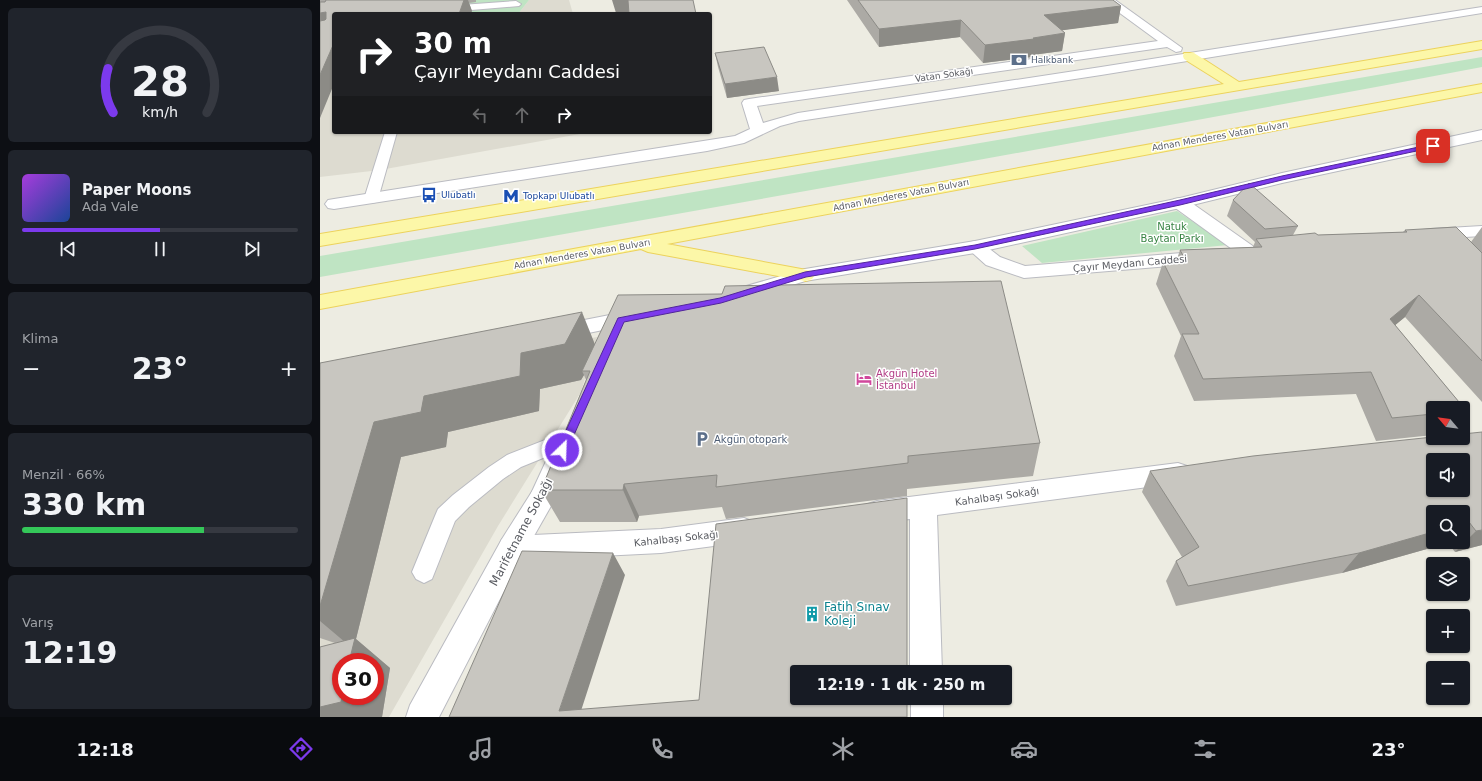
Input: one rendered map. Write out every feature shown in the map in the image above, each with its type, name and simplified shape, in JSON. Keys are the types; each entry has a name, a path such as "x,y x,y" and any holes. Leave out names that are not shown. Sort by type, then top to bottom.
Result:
{"main road":[{"path":"320,240 816,158 1482,45"},
{"path":"1189,56 1236,86"},
{"path":"1442,95 1444,88 1450,82 1463,78"},
{"name":"Adnan Menderes Vatan Bulvarı","path":"320,302 1482,88"},
{"path":"635,244 805,275"}],"street":[{"path":"1108,0 1169,44 1189,56"},
{"path":"334,204 739,140 775,123 798,117 1482,10"},
{"name":"Vatan Sokağı","path":"758,131 749,103 1169,44"},
{"path":"728,298 805,275 975,247 1180,203 1282,178 1482,135"},
{"name":"Çayır Meydanı Caddesi","path":"975,247 993,260 1024,272 1258,252 1180,203"},
{"path":"1416,235 1482,231"},
{"path":"1440,233 1456,249"},
{"path":"544,335 652,314"},
{"path":"612,341 621,320"},
{"name":"Marifetname Sokağı","path":"422,717 512,548 542,498 577,418"},
{"name":"Kahalbaşı Sokağı","path":"854,515 1201,470"},
{"path":"923,506 926,665"},
{"name":"Kahalbaşı Sokağı","path":"512,548 661,541 769,527"},
{"path":"927,705 927,717"}],"lane":[{"path":"434,10 516,4"},
{"path":"371,199 390,134"},
{"path":"424,572 446,516 461,501 514,461 568,439"}],"shaded area":[{"path":"529,0 569,0 572,12 520,12"},
{"path":"320,23 332,23 332,134 580,134 380,170 320,177"},
{"path":"597,337 581,392 498,526 389,717 320,717 320,393"}],"green space":[{"path":"320,0 529,0 520,12 332,12"},
{"path":"1482,57 1482,67 901,174 320,277 320,256"},
{"name":"Natuk Baytan Parkı","path":"1177,211 1228,245 1042,263 1022,246"}],"building":[{"path":"326,0 464,0 460,12 332,12 332,48 320,75 320,21 326,19 326,12 320,13 320,2 325,2"},
{"path":"628,0 693,0 696,12 629,12"},
{"path":"858,0 1113,0 1121,6 1044,15 1065,33 1033,38 1034,39 985,45 961,20 879,29"},
{"path":"764,47 777,77 725,84 715,53"},
{"path":"1249,183 1298,226 1265,229 1233,200"},
{"path":"1456,227 1482,253 1482,361 1419,295 1390,319 1458,401 1426,401 1426,415 1392,418 1371,372 1203,379 1182,334 1199,334 1163,262 1186,261 1180,250 1262,247 1256,239 1315,233 1318,235 1407,232 1405,230"},
{"path":"1001,281 1040,443 908,456 908,463 716,487 717,475 624,484 623,490 541,490 590,371 582,371 618,295 722,294 725,286"},
{"path":"582,312 565,344 521,353 520,376 424,396 421,412 374,422 320,606 320,363"},
{"path":"1482,432 1482,530 1476,531 1470,523 1470,505 1426,505 1426,534 1359,553 1188,586 1176,561 1199,547 1150,471 1253,456 1426,438 1426,445 1470,445 1470,433"},
{"path":"907,498 907,665 790,665 790,705 907,705 907,717 449,717 522,551 613,553 559,711 699,700 716,524"},
{"path":"355,638 351,653 332,653 332,704 320,707 320,647"}],"place":[{"name":"Halkbank","path":"1019,60"},
{"name":"Ulubatlı","path":"429,195"},
{"name":"Topkapı Ulubatlı","path":"511,196"},
{"name":"Akgün Hotel İstanbul","path":"864,379"},
{"name":"Akgün otopark","path":"702,439"},
{"name":"Fatih Sınav Koleji","path":"812,614"}],"route":[{"path":"562,450 621,320 721,301 805,275 975,247 1180,203 1282,178 1433,146"}]}
